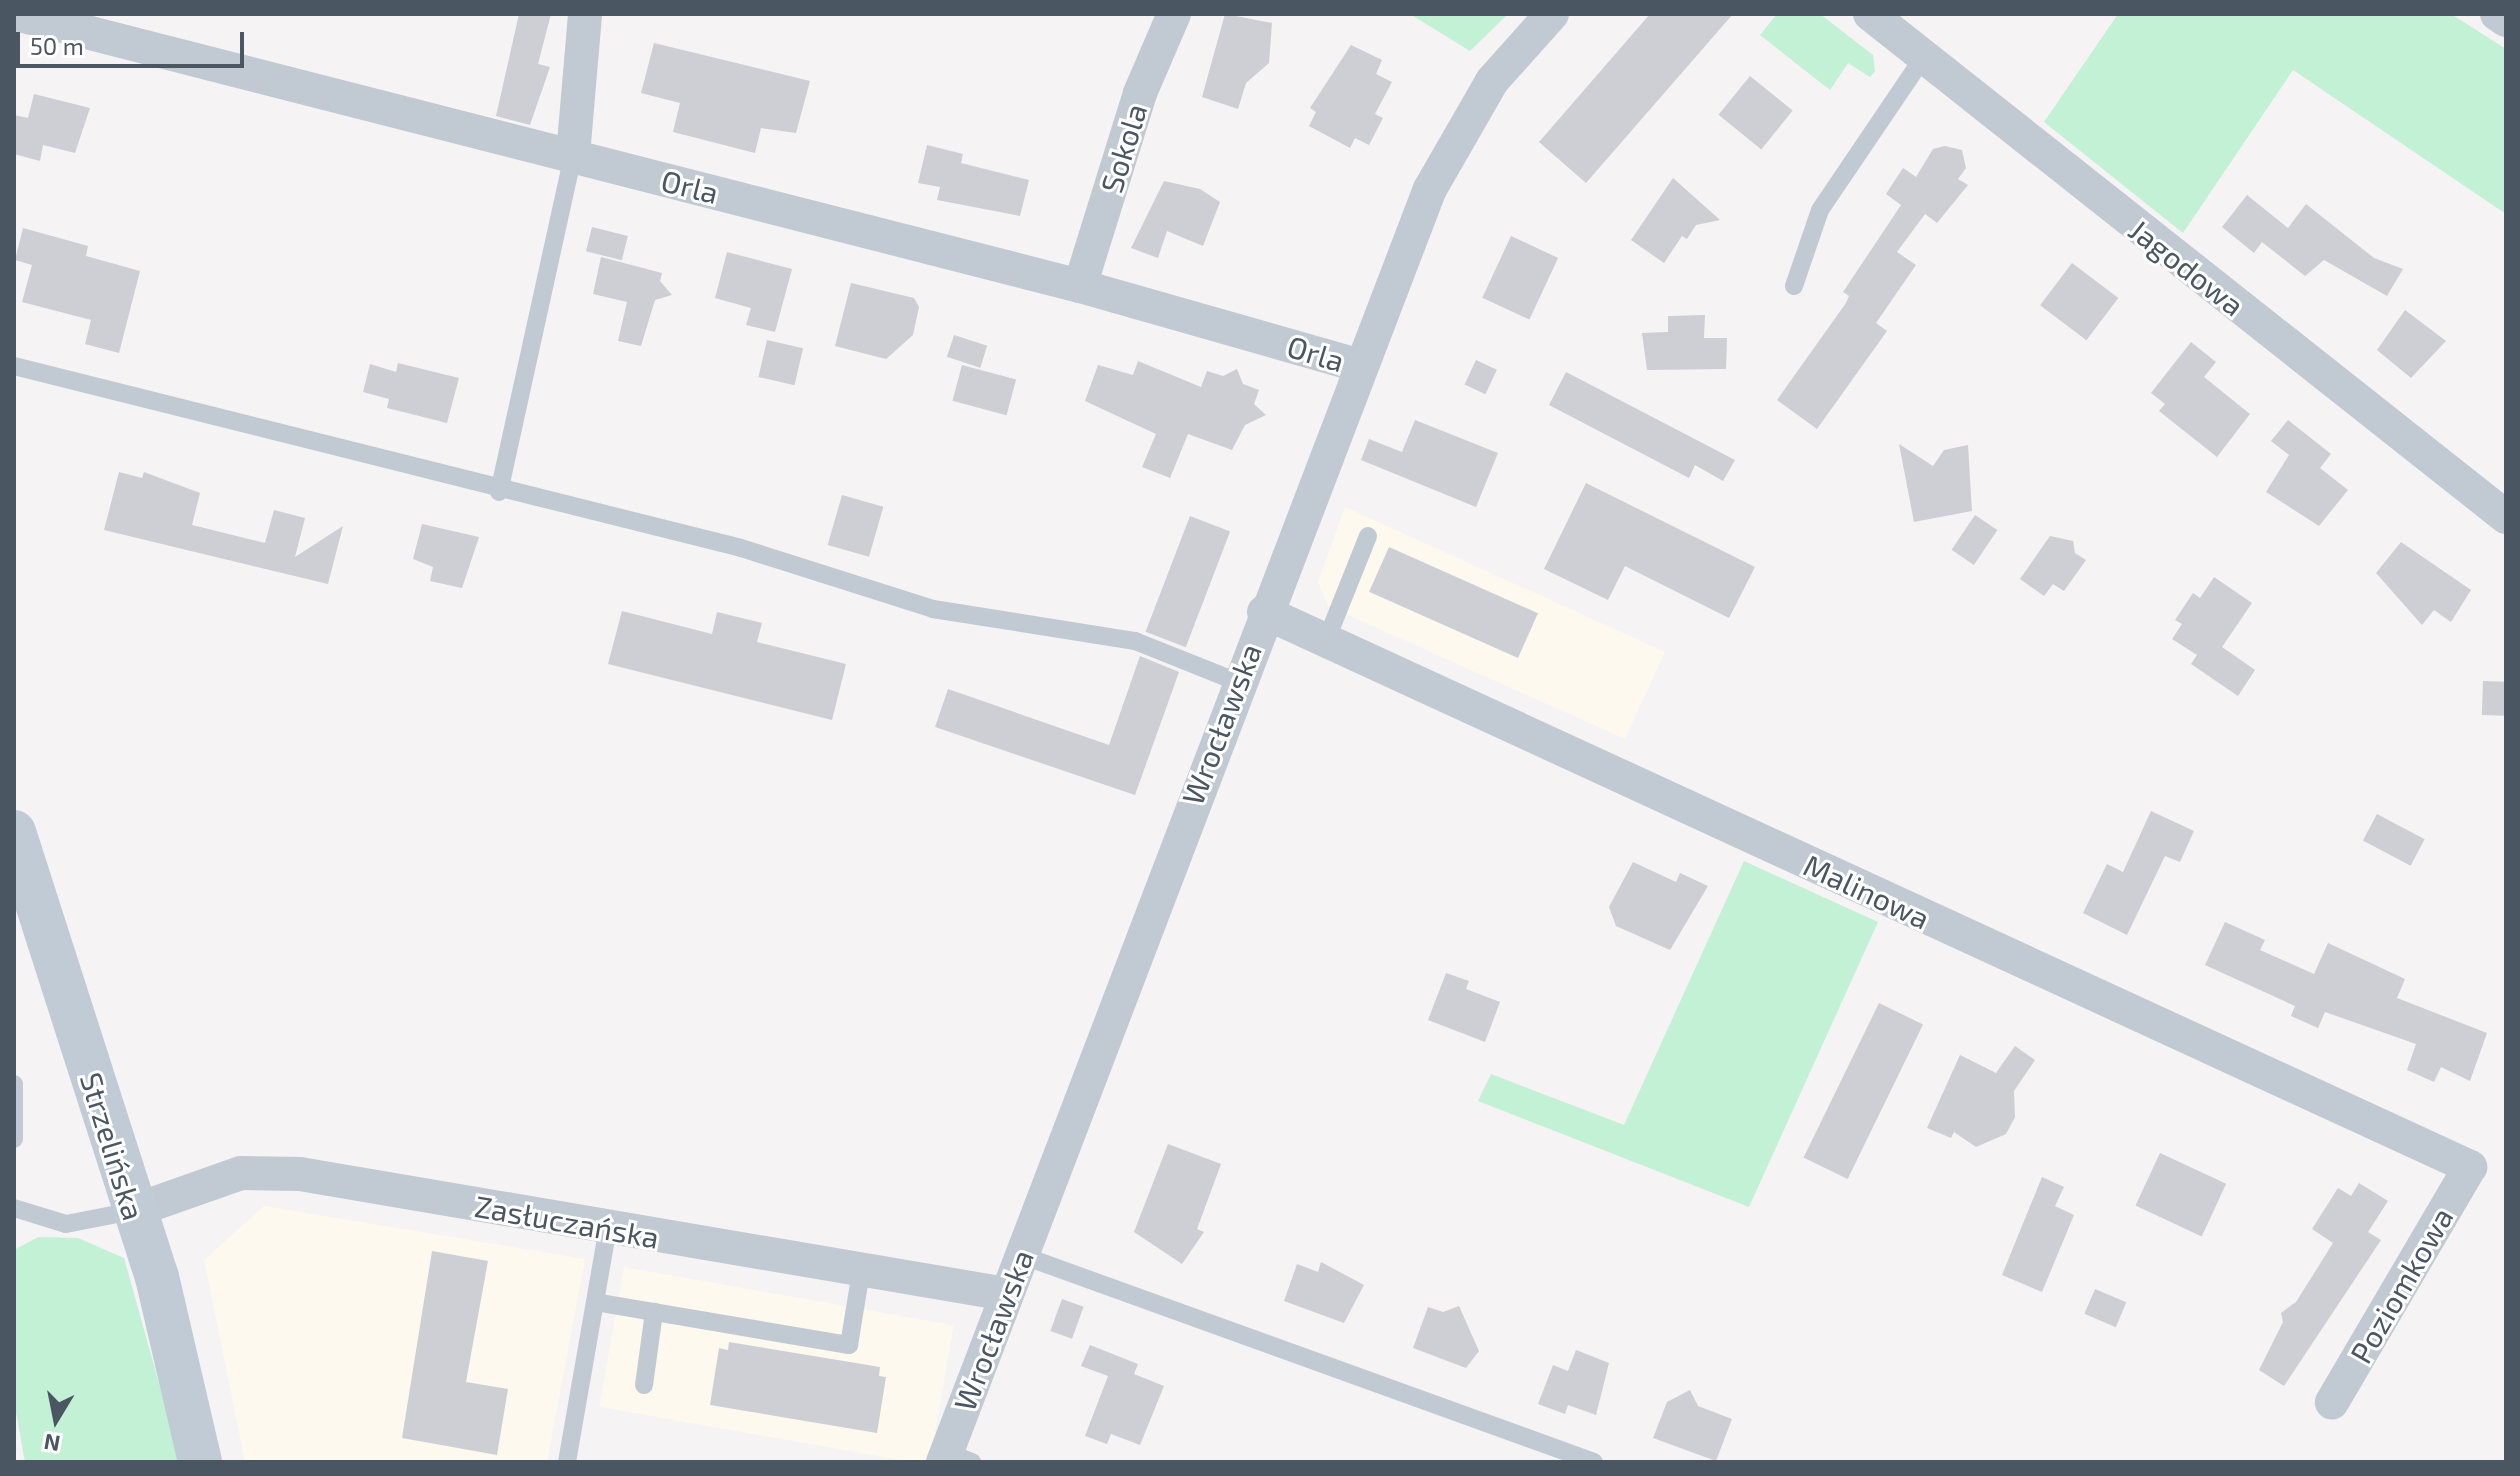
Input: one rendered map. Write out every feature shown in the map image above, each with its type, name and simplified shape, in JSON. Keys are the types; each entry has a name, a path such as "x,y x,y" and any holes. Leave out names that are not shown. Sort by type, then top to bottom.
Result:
{"main road":[{"name":"Strzelińska","path":"14,832 168,1316 200,1462"}],"street":[{"name":"Orla","path":"16,14 1080,286 1361,366"},
{"path":"573,155 585,14"},
{"name":"Sokola","path":"1080,286 1140,93 1174,14"},
{"name":"Wrocławska","path":"954,1459 1006,1294 1264,612 1361,366 1459,132 1492,81 1552,14"},
{"name":"Jagodowa","path":"1870,14 2506,517"},
{"path":"2497,14 2506,20"},
{"name":"Malinowa","path":"1264,612 2470,1167"},
{"name":"Poziomkowa","path":"2332,1402 2470,1167"},
{"name":"Zasłuczańska","path":"133,1211 241,1173 300,1174 861,1272 1006,1294"}],"lane":[{"path":"1794,286 1820,210 1923,58"},
{"path":"499,492 573,155"},
{"path":"14,366 499,492 741,548 933,609 1135,641 1238,682"},
{"path":"1326,641 1368,536"},
{"path":"14,1084 14,1139"},
{"path":"14,1208 66,1224 133,1211"},
{"path":"567,1462 608,1228"},
{"path":"1021,1255 1594,1462"},
{"path":"595,1302 849,1345 861,1272"},
{"path":"644,1385 654,1312"}],"shaded area":[{"path":"1345,507 1665,652 1625,739 1328,606 1318,582"},
{"path":"264,1206 585,1259 547,1462 245,1462 204,1260"},
{"path":"624,1267 954,1325 930,1462 912,1462 599,1407"}],"green space":[{"path":"1410,14 1508,14 1470,51"},
{"path":"1777,14 1820,14 1873,55 1875,71 1870,77 1848,63 1830,90 1760,35"},
{"path":"2118,14 2451,14 2506,49 2506,214 2293,70 2183,233 2044,122"},
{"path":"1744,861 1878,922 1749,1207 1478,1101 1491,1074 1624,1125"},
{"path":"38,1237 78,1238 124,1258 181,1462 25,1462 14,1401 14,1250"}],"building":[{"path":"519,14 551,14 538,64 550,67 530,125 496,116"},
{"path":"1225,14 1272,23 1269,63 1246,83 1238,109 1202,97"},
{"path":"1650,14 1733,14 1586,183 1539,142"},
{"path":"654,43 810,81 796,133 761,128 755,153 673,132 680,103 641,93"},
{"path":"1351,45 1382,60 1376,74 1392,82 1375,114 1383,118 1369,145 1355,138 1350,148 1309,126 1316,112 1310,108"},
{"path":"1750,76 1793,111 1761,149 1719,115"},
{"path":"34,94 90,108 75,153 43,145 40,161 14,154 14,115 28,118"},
{"path":"927,145 963,154 961,163 1029,180 1020,216 937,200 940,187 918,183"},
{"path":"1945,146 1962,150 1966,168 1958,179 1968,185 1937,223 1925,214 1897,252 1916,265 1876,323 1887,331 1817,429 1777,400 1846,303 1849,296 1843,292 1901,205 1886,194 1903,168 1916,177 1933,149"},
{"path":"1673,178 1720,220 1696,225 1687,239 1682,236 1664,263 1631,240"},
{"path":"1164,181 1200,189 1220,202 1203,246 1167,231 1158,258 1131,248"},
{"path":"2247,195 2288,228 2306,204 2374,258 2403,269 2387,296 2324,260 2305,276 2262,242 2254,253 2222,227"},
{"path":"592,227 628,236 622,260 586,251"},
{"path":"23,228 88,246 86,256 140,271 119,353 85,344 91,320 22,302 32,265 15,260"},
{"path":"1511,236 1558,258 1529,320 1482,298"},
{"path":"727,252 792,269 775,332 746,325 751,308 715,298"},
{"path":"601,257 662,273 660,281 672,295 655,300 641,346 618,341 627,302 593,294"},
{"path":"2072,263 2118,298 2086,340 2040,305"},
{"path":"851,283 914,298 919,307 913,335 886,359 835,346"},
{"path":"2405,310 2446,341 2411,378 2377,350"},
{"path":"1705,315 1704,338 1727,338 1726,369 1647,370 1642,333 1668,332 1668,316"},
{"path":"954,335 987,346 980,368 947,357"},
{"path":"767,340 803,348 795,385 758,377"},
{"path":"2191,342 2216,362 2204,377 2250,414 2217,457 2159,411 2165,404 2151,393"},
{"path":"1476,360 1497,370 1485,394 1465,384"},
{"path":"1138,361 1201,387 1207,371 1223,376 1237,369 1243,384 1259,390 1254,404 1266,415 1245,425 1232,450 1188,434 1170,478 1142,467 1156,434 1085,401 1098,365 1133,375"},
{"path":"398,363 459,378 447,423 387,408 389,399 363,392 370,364 396,372"},
{"path":"962,365 1016,379 1007,415 952,401"},
{"path":"1566,372 1735,460 1723,481 1695,465 1689,478 1549,405"},
{"path":"1415,420 1498,453 1476,507 1361,460 1369,439 1402,452"},
{"path":"2288,420 2331,454 2320,468 2348,490 2319,526 2266,492 2289,455 2271,441"},
{"path":"1899,444 1933,466 1944,450 1968,445 1972,511 1914,522"},
{"path":"119,472 142,478 144,472 200,493 192,525 265,543 274,510 305,518 295,557 343,526 328,584 104,530"},
{"path":"1586,483 1755,567 1729,618 1625,566 1608,600 1544,569"},
{"path":"842,495 883,507 869,557 828,545"},
{"path":"1975,515 1997,530 1974,565 1952,550"},
{"path":"1190,516 1230,531 1186,647 1146,632"},
{"path":"422,524 479,537 462,588 430,581 433,567 413,559"},
{"path":"2050,536 2073,541 2075,553 2086,560 2064,591 2053,584 2044,596 2020,579"},
{"path":"2401,542 2471,590 2451,622 2434,610 2422,625 2376,573"},
{"path":"1389,547 1538,613 1518,658 1369,592"},
{"path":"2214,577 2252,603 2222,647 2255,670 2238,696 2191,664 2197,655 2172,639 2182,624 2175,620 2193,593 2200,598"},
{"path":"622,611 712,634 717,612 762,623 757,642 846,664 832,720 608,664"},
{"path":"1140,656 1179,672 1135,795 935,727 948,689 1109,745"},
{"path":"2483,681 2506,682 2505,716 2482,715"},
{"path":"2151,811 2194,831 2180,862 2165,856 2127,935 2083,913 2107,864 2123,872"},
{"path":"2377,814 2425,839 2411,866 2363,840"},
{"path":"1633,862 1676,882 1680,873 1708,886 1670,950 1616,926 1609,907"},
{"path":"2225,922 2265,940 2260,950 2314,974 2328,943 2405,979 2397,998 2487,1033 2470,1081 2441,1067 2434,1082 2407,1070 2416,1044 2325,1012 2318,1028 2291,1016 2295,1006 2205,965"},
{"path":"1446,973 1469,981 1466,989 1500,1002 1485,1042 1428,1020"},
{"path":"1879,1003 1923,1024 1848,1179 1804,1158"},
{"path":"2015,1046 2035,1060 2014,1091 2015,1117 2006,1134 1976,1147 1954,1132 1951,1138 1927,1128 1960,1055 1996,1073"},
{"path":"1168,1144 1221,1164 1197,1229 1204,1232 1182,1264 1134,1232"},
{"path":"2160,1153 2226,1184 2202,1236 2135,1206"},
{"path":"2042,1177 2064,1187 2055,1206 2074,1215 2042,1292 2002,1275"},
{"path":"2359,1183 2388,1201 2368,1232 2381,1240 2284,1386 2259,1370 2283,1322 2281,1313 2296,1302 2333,1243 2312,1229 2338,1188 2351,1196"},
{"path":"432,1251 488,1261 466,1382 508,1389 497,1455 402,1438"},
{"path":"1321,1262 1364,1285 1344,1323 1284,1301 1297,1264 1318,1272"},
{"path":"2095,1289 2126,1302 2116,1327 2084,1314"},
{"path":"1062,1299 1084,1307 1072,1339 1050,1331"},
{"path":"1459,1306 1479,1351 1466,1368 1413,1348 1428,1307 1443,1312"},
{"path":"729,1342 880,1367 879,1376 886,1377 877,1433 710,1405 719,1348 728,1350"},
{"path":"1090,1345 1138,1364 1134,1374 1164,1386 1140,1445 1111,1434 1107,1444 1085,1436 1108,1376 1081,1366"},
{"path":"1576,1350 1609,1363 1596,1415 1568,1405 1565,1414 1538,1404 1553,1365 1568,1371"},
{"path":"1690,1390 1698,1406 1732,1419 1716,1461 1653,1438 1667,1402"}]}
